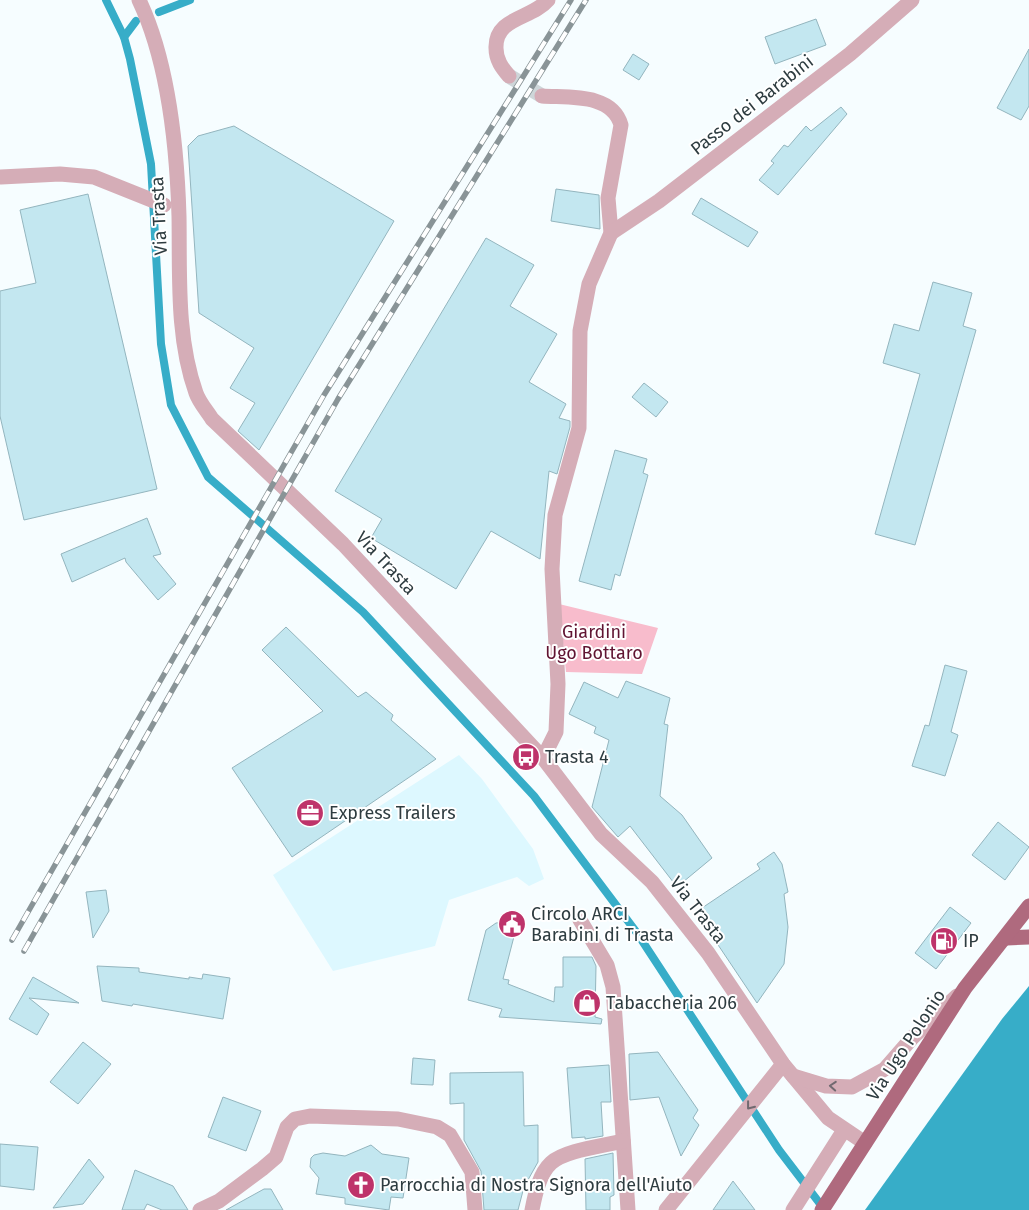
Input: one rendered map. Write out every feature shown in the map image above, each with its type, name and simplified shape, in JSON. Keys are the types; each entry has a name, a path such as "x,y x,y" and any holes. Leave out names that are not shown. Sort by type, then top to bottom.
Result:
{"main road":[{"name":"Via Ugo Polonio","path":"822,1210 965,988 1006,938 1029,906"},
{"path":"1006,938 1027,937"}],"street":[{"name":"Via Trasta","path":"139,0 154,41 169,102 179,212 182,322 187,358 196,395 212,419 342,544 543,758 601,834 652,882 708,953 783,1064 828,1118 865,1143"},
{"path":"509,76 498,60 497,36 506,25 538,9 548,0"},
{"name":"Passo dei Barabini","path":"611,233 659,201 817,77 850,54 912,0"},
{"path":"542,96 589,99 610,107 619,117 621,125 608,198 611,233 588,284 578,354 579,428 555,514 552,569 558,684 556,732 543,758"},
{"path":"1,177 79,175 107,181 164,205"},
{"path":"580,920 608,965 614,987 628,1210"},
{"path":"793,1076 826,1086 852,1087 885,1068 912,1038 965,988"},
{"path":"666,1210 783,1064"},
{"path":"200,1210 219,1201 276,1157 287,1127 295,1119 310,1116 398,1119 437,1127 450,1135 472,1172 475,1210"},
{"path":"793,1210 844,1130"},
{"path":"532,1210 537,1188 550,1163 565,1155 623,1141"}],"shaded area":[{"path":"459,755 482,779 533,849 544,879 529,886 517,877 449,900 435,946 333,971 273,875"}],"green space":[{"name":"Giardini Ugo Bottaro","path":"559,604 658,628 642,674 566,672"}],"water":[{"path":"1029,986 1029,1210 865,1210 1002,1019"}],"building":[{"path":"816,19 826,45 775,64 765,37"},
{"path":"1029,49 1029,106 1021,120 997,108"},
{"path":"633,54 649,64 639,80 623,70"},
{"path":"841,107 847,114 778,195 759,180 774,163 771,161 784,145 788,147 806,126 811,131"},
{"path":"234,126 394,221 259,450 238,431 255,403 230,388 254,348 199,313 188,146 198,136"},
{"path":"556,189 599,195 600,229 551,221"},
{"path":"88,194 157,489 24,520 0,416 0,291 36,283 20,210"},
{"path":"701,198 758,232 748,247 692,214"},
{"path":"486,238 534,265 510,306 557,334 529,382 566,404 559,418 570,421 570,427 557,474 549,471 540,559 491,531 456,589 371,538 382,519 335,491"},
{"path":"933,282 972,293 963,326 976,330 915,545 875,534 920,374 883,363 894,324 919,331"},
{"path":"644,383 668,402 656,417 632,397"},
{"path":"615,450 647,459 643,473 648,475 620,576 615,574 611,590 579,581"},
{"path":"147,518 161,554 153,556 176,584 158,600 126,562 125,558 72,582 61,554"},
{"name":"Express Trailers","path":"286,627 358,697 366,692 393,715 391,720 436,759 292,857 232,768 323,711 262,650"},
{"path":"945,665 967,671 951,732 958,735 945,776 912,766 925,725 929,726"},
{"path":"626,681 670,698 664,724 668,725 660,796 682,815 712,858 677,887 630,826 618,837 592,807 609,740 594,733 596,727 569,714 584,682 618,698"},
{"path":"998,822 1029,847 1005,880 972,855"},
{"path":"774,852 782,864 788,892 784,894 788,927 784,964 757,1003 696,912 760,869 757,864"},
{"path":"106,890 109,911 93,938 86,892"},
{"path":"950,907 971,923 936,969 915,953"},
{"path":"518,921 503,979 509,980 508,984 554,1002 555,987 563,987 563,957 592,957 596,966 595,1017 602,1019 601,1024 499,1017 502,1009 468,1000 486,930 496,923"},
{"path":"97,966 139,968 139,972 189,979 189,977 202,979 203,974 230,978 223,1019 133,1004 132,1006 102,1001"},
{"path":"33,977 79,1003 29,998 49,1014 37,1035 9,1019"},
{"path":"83,1042 111,1064 78,1104 50,1082"},
{"path":"658,1052 698,1110 693,1118 699,1125 681,1156 659,1097 630,1100 629,1054"},
{"path":"413,1058 435,1060 433,1085 411,1084"},
{"path":"609,1065 611,1102 601,1102 603,1136 585,1139 585,1137 572,1138 567,1068"},
{"path":"523,1072 524,1126 538,1125 538,1162 524,1187 518,1210 484,1210 481,1171 464,1140 464,1103 450,1104 450,1073"},
{"path":"223,1097 261,1111 246,1151 208,1137"},
{"path":"0,1144 38,1147 34,1190 0,1186"},
{"name":"Parrocchia di Nostra Signora dell'Aiuto","path":"371,1145 382,1154 409,1158 403,1198 391,1197 389,1210 345,1204 345,1198 316,1194 319,1178 310,1167 311,1158 314,1155 323,1153 345,1156"},
{"path":"613,1153 614,1195 610,1197 610,1210 586,1210 585,1159"},
{"path":"89,1159 104,1177 83,1204 53,1208"},
{"path":"135,1170 173,1186 188,1210 162,1210 147,1204 144,1210 122,1210"},
{"path":"733,1181 755,1210 713,1210"},
{"path":"264,1189 271,1189 283,1210 226,1210"}],"waterway":[{"path":"106,0 124,37 151,164 161,344 171,405 208,477 363,612 534,796 637,933 779,1150 824,1209"},
{"path":"159,12 190,0"},
{"path":"124,37 136,21"}],"tunnel":[{"path":"509,76 542,96"}],"railway":[{"path":"12,940 324,395 571,0"},
{"path":"24,951 338,399 586,0"}],"place":[{"name":"Trasta 4","path":"526,757"},
{"name":"Express Trailers","path":"310,813"},
{"name":"Circolo ARCI Barabini di Trasta","path":"512,924"},
{"name":"IP","path":"944,941"},
{"name":"Tabaccheria 206","path":"587,1003"},
{"name":"Parrocchia di Nostra Signora dell'Aiuto","path":"361,1185"}]}
